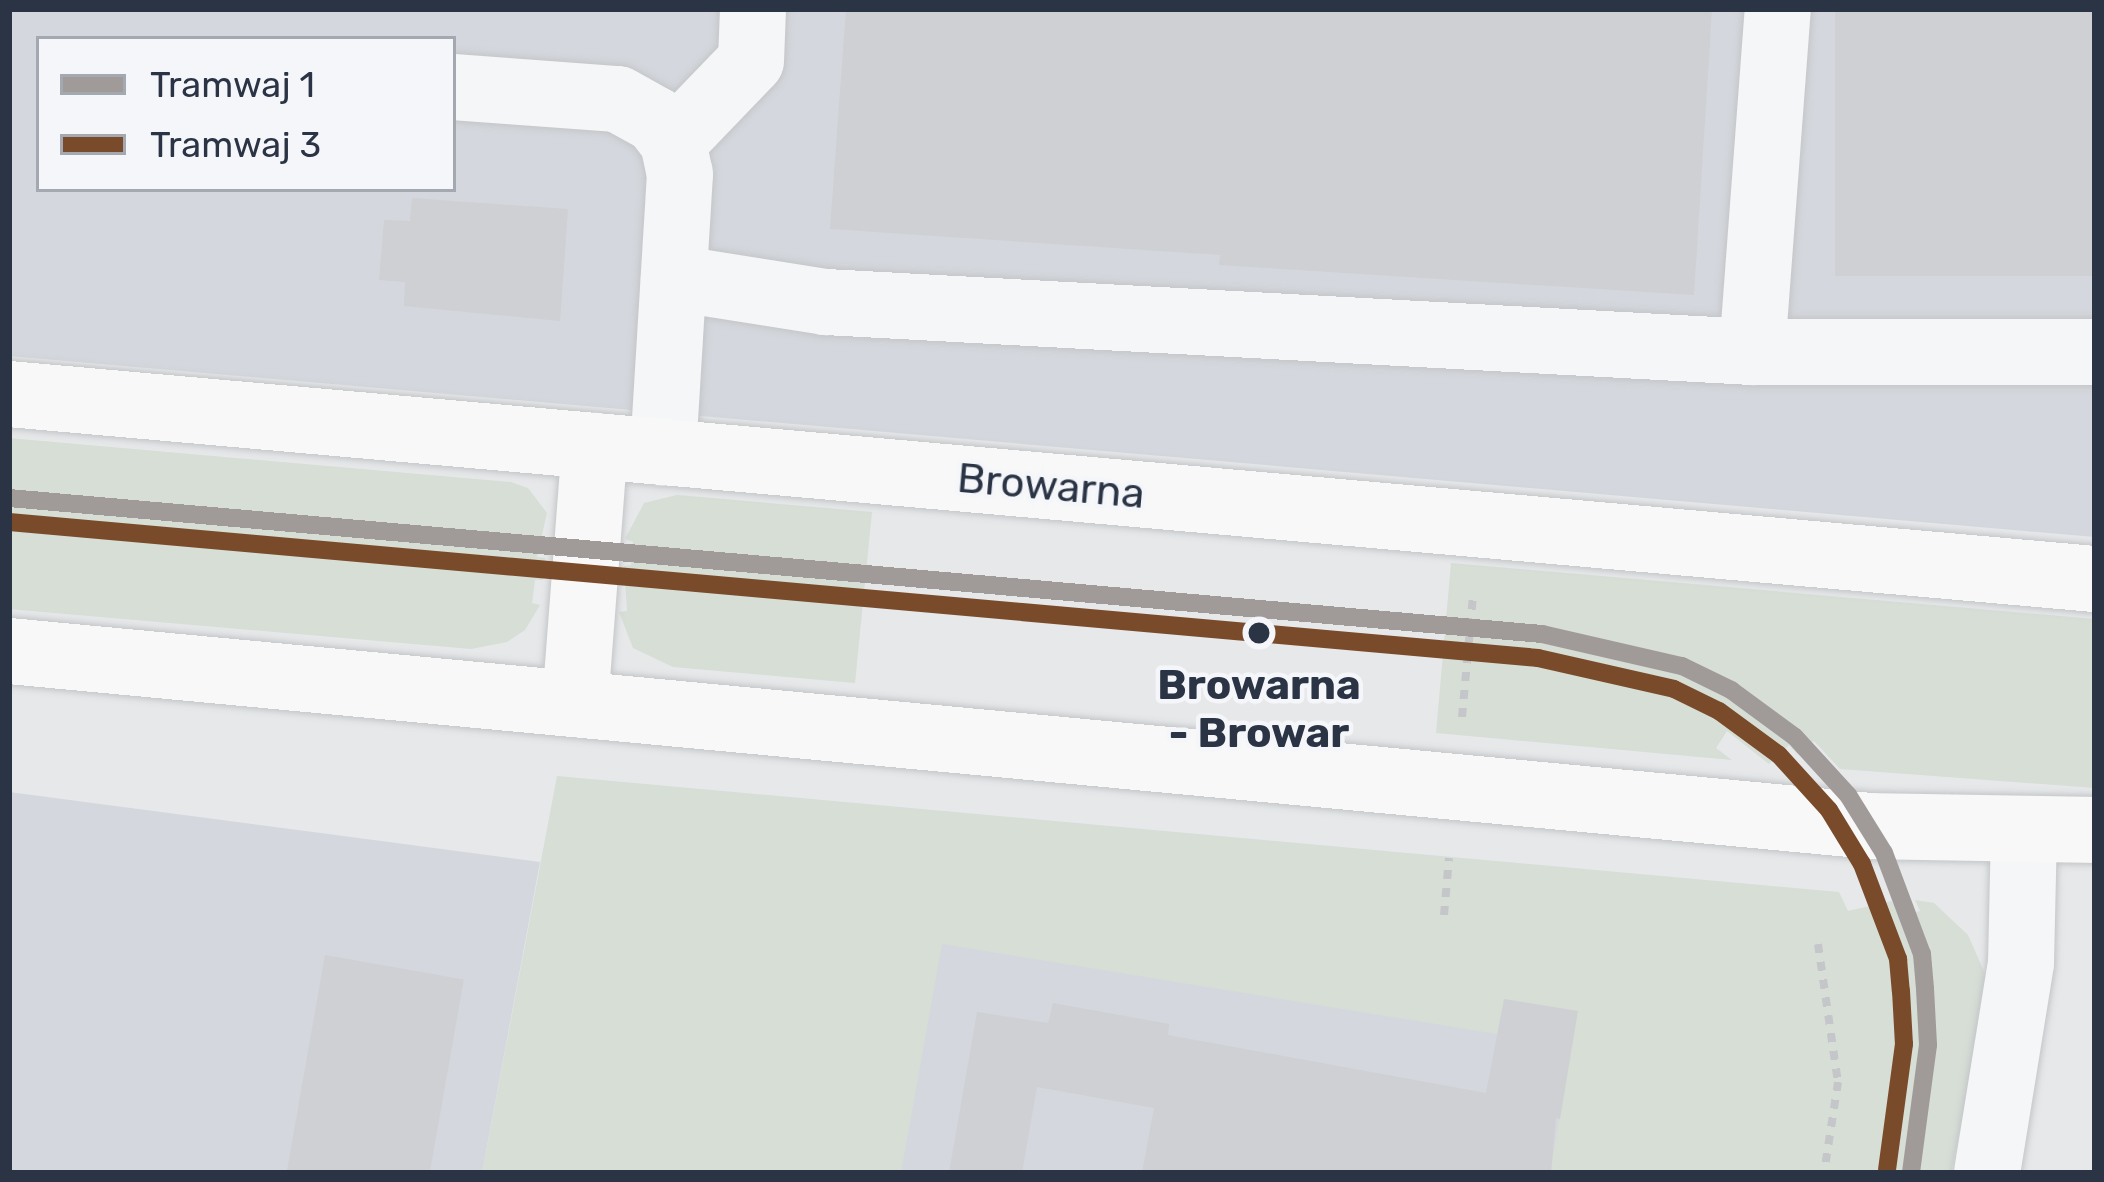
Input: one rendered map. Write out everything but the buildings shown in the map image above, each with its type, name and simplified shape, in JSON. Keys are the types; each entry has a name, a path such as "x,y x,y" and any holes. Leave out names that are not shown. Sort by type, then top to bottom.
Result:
{"main road":[{"name":"Browarna","path":"9,394 2094,579"},
{"path":"575,704 595,446"},
{"path":"9,651 1869,826 2095,830"}],"street":[{"path":"674,142 751,61 753,9"},
{"path":"1751,352 1778,9"},
{"path":"456,87 618,99 656,120 674,142 680,174 663,452"},
{"path":"674,278 826,302 1751,352 2095,352"},
{"path":"1987,1173 2021,963 2024,830"}],"path":[{"path":"1444,915 1479,524"},
{"path":"1818,944 1838,1082 1824,1173"}],"shaded area":[{"path":"9,9 2095,9 2095,537 9,356"},
{"path":"9,438 511,482 528,488 547,513 537,557 545,558 543,580 535,580 532,603 540,605 525,630 507,642 471,649 9,609"},
{"path":"677,495 872,512 855,683 673,667 633,648 619,612 627,611 624,566 631,565 633,542 625,539 644,503"},
{"path":"1451,563 2095,619 2095,788 1840,769 1814,741 1798,755 1789,745 1769,764 1727,731 1716,748 1732,760 1436,733"},
{"path":"557,776 1839,892 1848,911 1892,901 1900,915 1920,911 1915,900 1934,903 1968,935 1986,976 1987,1000 1951,1173 1550,1173 1577,1011 1497,1034 942,944 901,1173 482,1173"},
{"path":"9,792 540,862 482,1173 9,1173"},
{"path":"902,916 1597,996 1566,1173 854,1173"}],"tram line":[{"name":"1","path":"9,498 1542,634 1682,666 1731,690 1795,737 1848,795 1884,853 1922,954 1925,989 1928,1045 1911,1173"},
{"name":"3","path":"9,522 1538,658 1674,689 1719,711 1779,755 1829,810 1862,864 1898,959 1901,991 1904,1044 1887,1170"}],"place":[{"name":"Browarna - Browar","path":"1259,633"}]}
